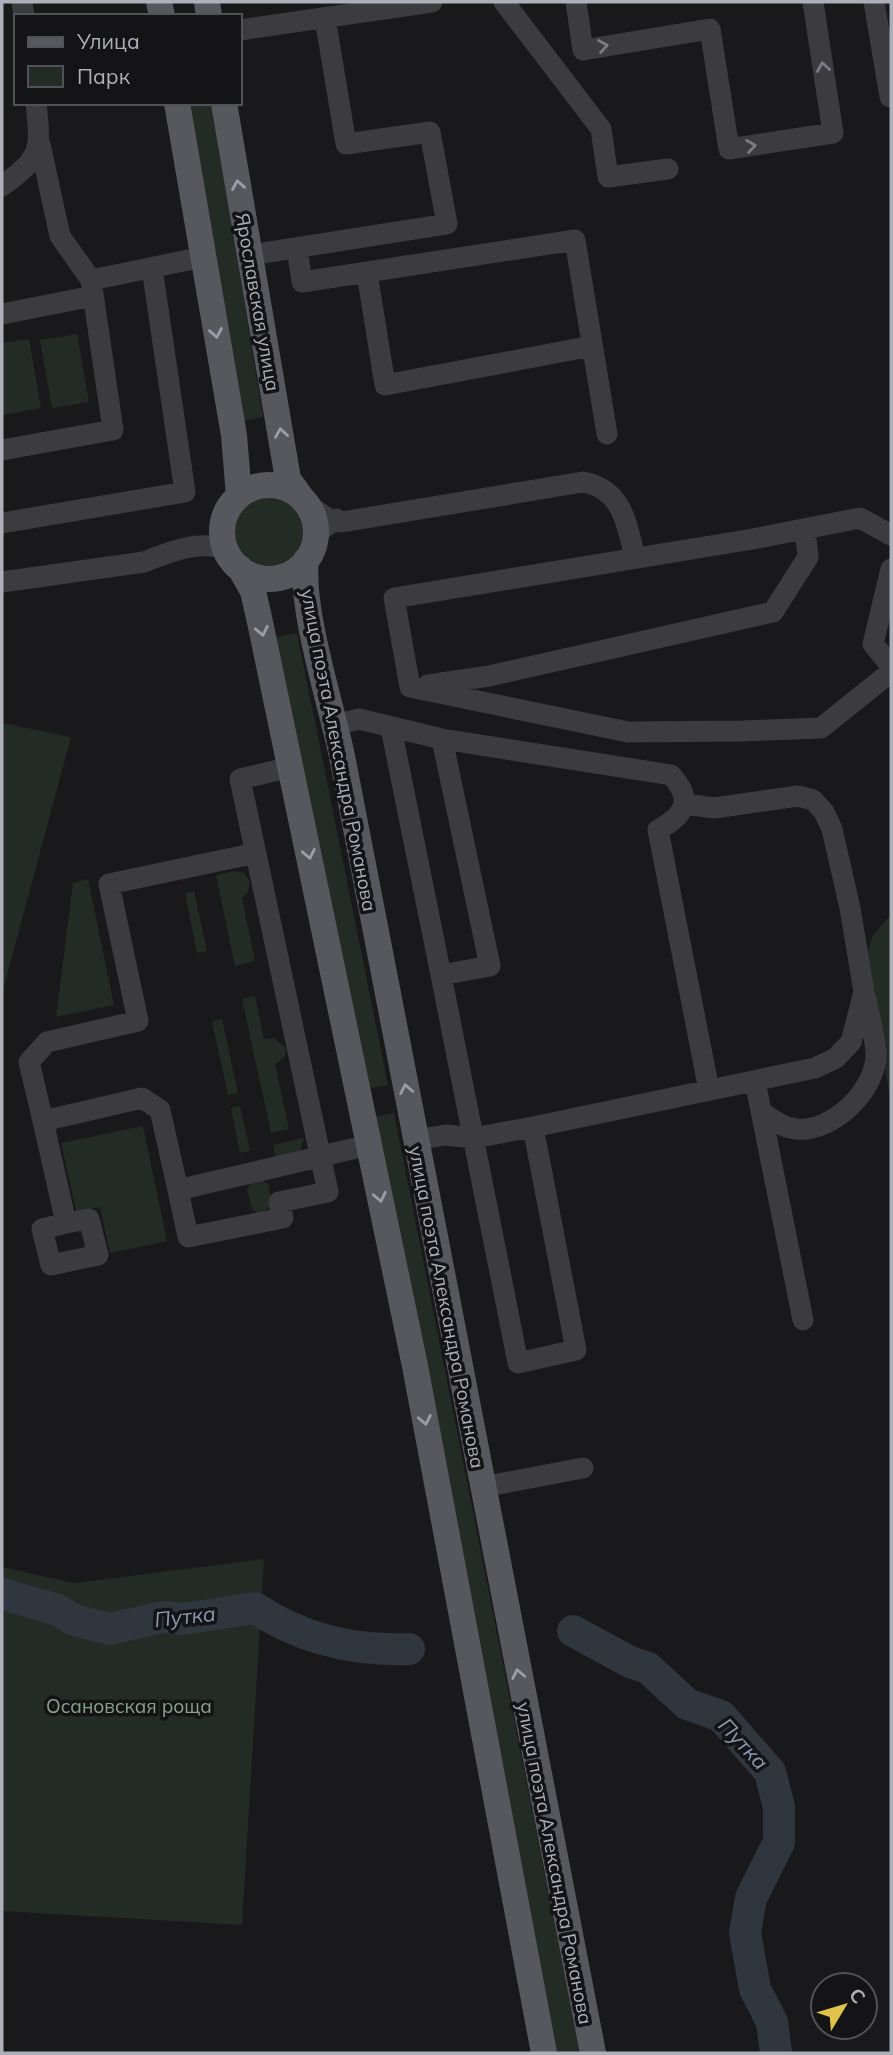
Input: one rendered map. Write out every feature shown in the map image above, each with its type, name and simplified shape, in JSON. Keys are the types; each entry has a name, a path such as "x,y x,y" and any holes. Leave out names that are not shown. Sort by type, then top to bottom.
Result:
{"main road":[{"path":"177,105 234,435 239,496"},
{"name":"Ярославская улица","path":"224,105 288,479 304,501"},
{"path":"224,548 259,577 290,574 311,551 315,523 304,501 275,485 256,487 239,496 229,507 224,548 253,591 291,767 417,1379 544,2053"},
{"name":"улица поэта Александра Романова","path":"311,551 304,579 309,610 335,725 593,2053"}],"street":[{"path":"242,30 325,18 347,9 432,2"},
{"path":"505,2 601,129 608,177 668,169"},
{"path":"576,2 583,50 710,29 729,149 833,133 813,2"},
{"path":"874,2 890,97"},
{"path":"250,255 447,224 430,132 346,144 325,18"},
{"path":"2,450 113,430 92,288 60,236 40,144 36,105"},
{"path":"2,186 27,167 40,144"},
{"path":"297,248 302,282 575,240 607,434"},
{"path":"2,314 152,268 203,257"},
{"path":"2,523 185,492 152,268"},
{"path":"367,273 385,385 592,346"},
{"path":"304,501 329,519 342,522 583,482 602,488 622,508 635,558"},
{"path":"410,687 394,598 860,518 891,534"},
{"path":"311,551 321,530 336,519"},
{"path":"410,687 489,676 773,612 808,557 805,529"},
{"path":"2,582 144,562 165,553 224,548"},
{"path":"891,569 873,644 891,666"},
{"path":"410,687 628,732 741,732 821,729 891,672"},
{"path":"335,725 359,719 442,739 671,775 683,787 685,804 678,819 658,830 709,1090"},
{"path":"391,728 518,1363 576,1350 533,1127"},
{"path":"441,975 490,966 442,739"},
{"path":"43,1121 142,1098 160,1110 188,1237 283,1218 279,1202 328,1192 240,779 291,767"},
{"path":"685,804 714,808 798,796 813,800 832,829 850,908 876,1054 873,1069 855,1099 835,1119 810,1128 783,1125 761,1112"},
{"path":"66,1223 29,1062 47,1041 138,1021 108,884 256,853"},
{"path":"415,1140 446,1135 474,1138 815,1068 836,1058 851,1042 864,992"},
{"path":"755,1081 803,1320"},
{"path":"178,1190 369,1145"},
{"path":"482,1487 583,1468"}],"green space":[{"path":"185,105 212,105 263,417 240,421"},
{"path":"77,334 89,402 52,408 40,340"},
{"path":"29,339 41,408 2,415 2,343"},
{"path":"268,496 293,506 303,531 293,556 268,566 243,556 233,531 243,506"},
{"path":"297,633 388,1085 367,1089 276,637"},
{"path":"2,723 71,737 2,994"},
{"path":"234,871 244,873 250,882 248,892 242,898 255,961 235,966 216,875"},
{"path":"88,879 114,1005 56,1017 73,883"},
{"path":"194,891 207,951 197,953 185,893"},
{"path":"891,914 891,1102 865,962 872,937"},
{"path":"255,996 264,1039 274,1038 286,1048 285,1057 275,1064 289,1129 271,1133 242,999"},
{"path":"222,1019 238,1093 228,1095 212,1021"},
{"path":"240,1106 250,1151 240,1153 231,1108"},
{"path":"394,1113 580,2053 557,2053 372,1117"},
{"path":"143,1126 167,1241 110,1253 100,1207 76,1211 61,1143"},
{"path":"304,1138 299,1154 277,1161 273,1145"},
{"path":"262,1180 268,1184 272,1203 269,1209 257,1212 252,1209 247,1189 251,1183"},
{"name":"Осановская роща","path":"264,1559 242,1925 2,1911 2,1567 74,1583"}],"waterway":[{"name":"Путка","path":"2,1594 58,1610 74,1620 110,1629 163,1617 182,1619 255,1608 291,1628 328,1641 368,1648 409,1649"},
{"name":"Путка","path":"573,1631 630,1662 648,1668 687,1704 721,1716 770,1772 779,1807 779,1842 751,1898 745,1933 755,1989 772,2022 776,2053"}]}
